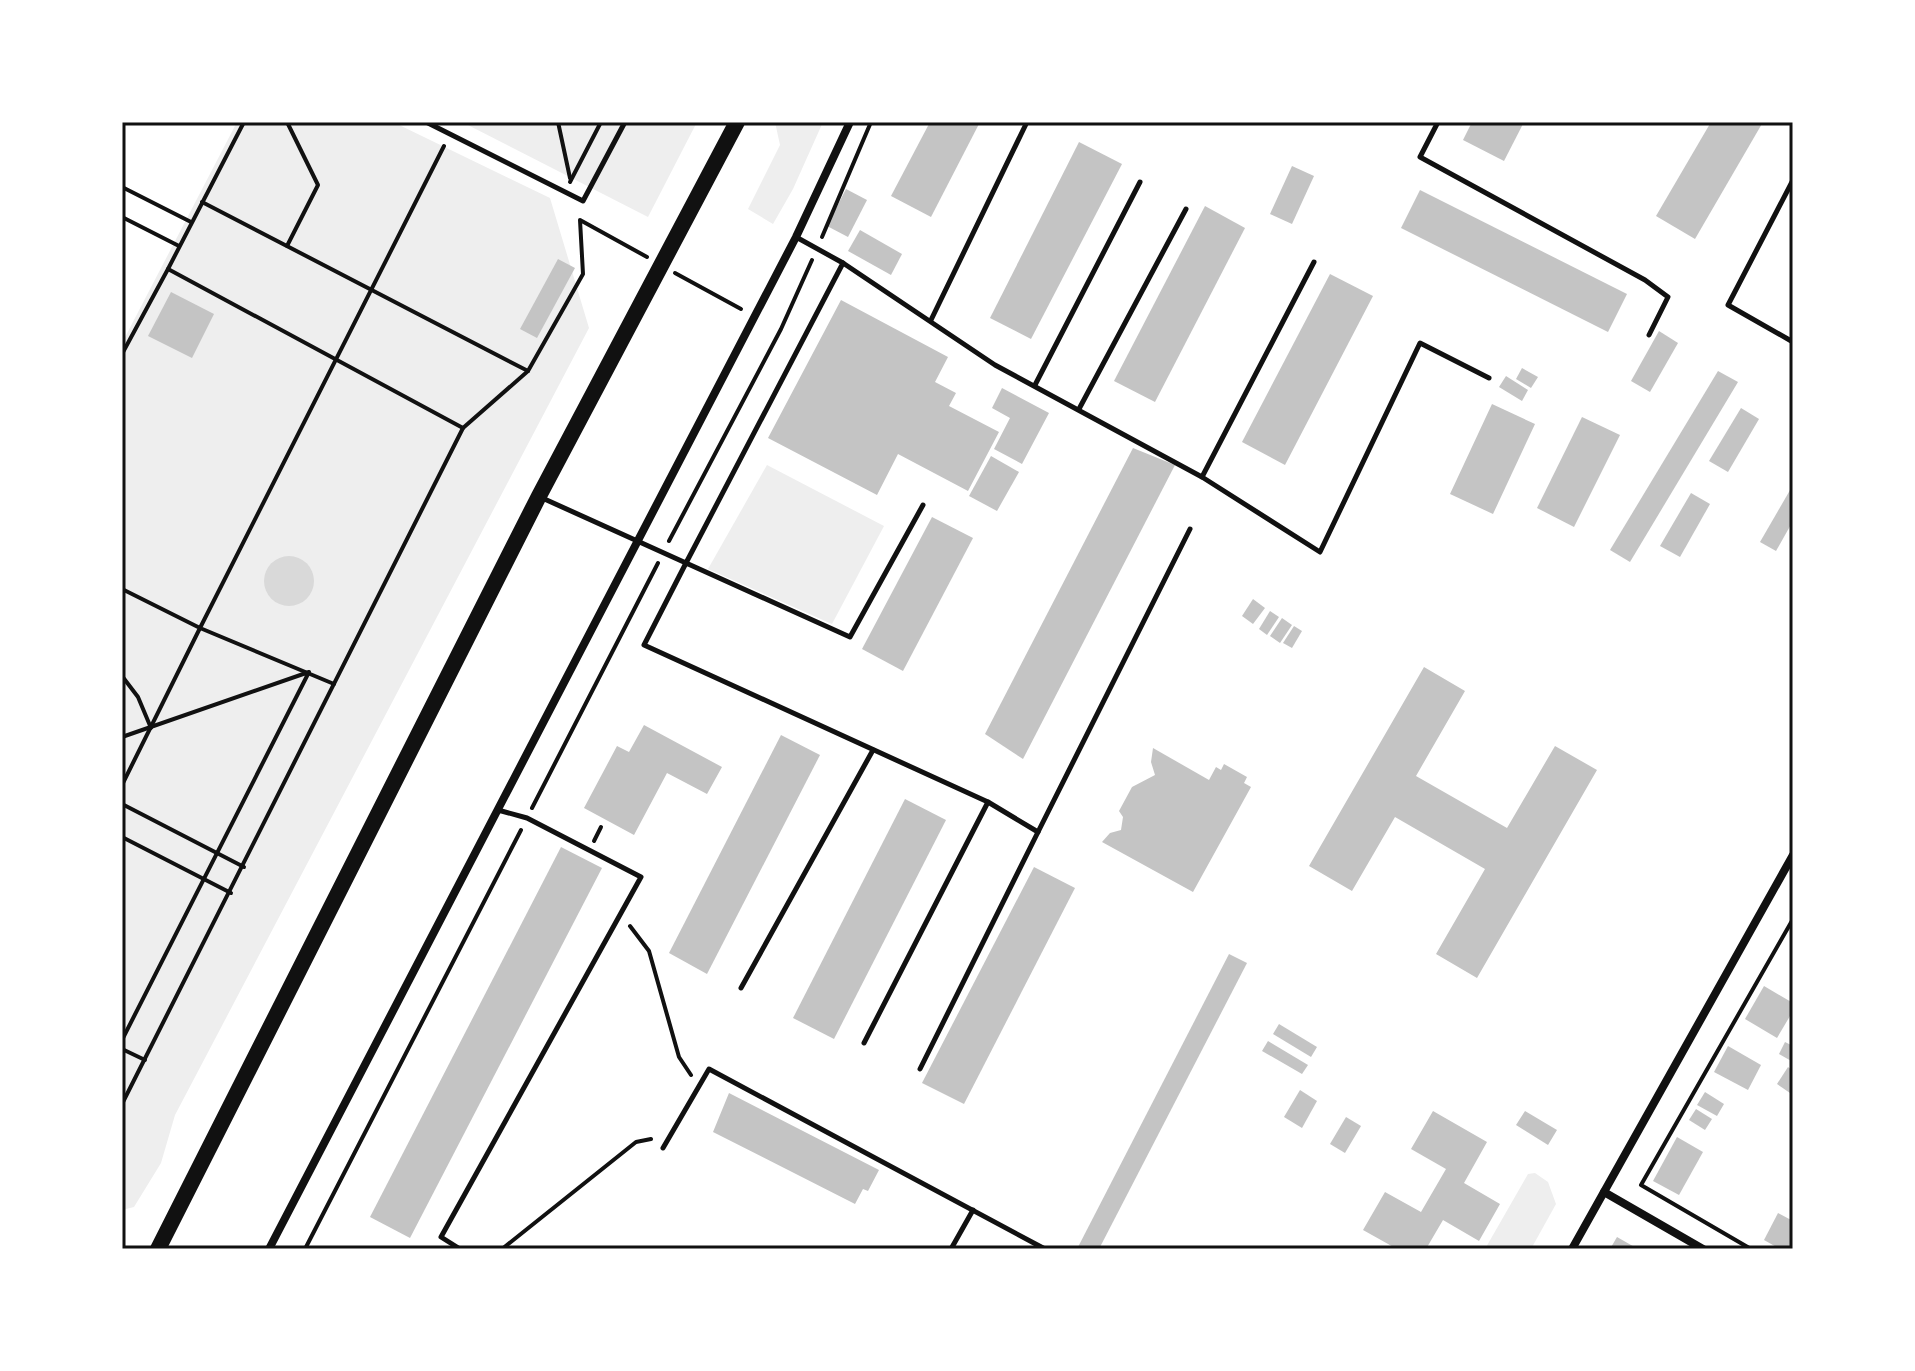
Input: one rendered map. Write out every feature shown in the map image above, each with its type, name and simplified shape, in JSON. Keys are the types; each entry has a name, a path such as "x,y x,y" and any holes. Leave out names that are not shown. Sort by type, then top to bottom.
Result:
{"main road":[{"path":"158,1249 539,496 663,266 734,123"}],"street":[{"path":"269,1249 796,237 850,122"},
{"path":"1572,1249 1793,855"},
{"path":"1604,1192 1703,1249"}],"lane":[{"path":"426,122 583,201 625,122"},
{"path":"931,320 1027,122"},
{"path":"1438,122 1420,157 1645,280 1668,297 1649,335"},
{"path":"1793,180 1728,305 1793,342"},
{"path":"1035,385 1140,182"},
{"path":"1079,409 1186,209"},
{"path":"796,237 843,263 995,365 1202,477 1320,552 1420,343 1489,378"},
{"path":"1202,477 1314,262"},
{"path":"843,263 644,645 988,802 1038,832"},
{"path":"539,496 850,637 923,505"},
{"path":"920,1069 1190,529"},
{"path":"741,988 873,750"},
{"path":"864,1043 988,802"},
{"path":"460,1249 441,1237 641,877 527,818 497,810"},
{"path":"663,1148 709,1069 1045,1249"},
{"path":"951,1249 973,1210"}],"path":[{"path":"122,354 244,122"},
{"path":"287,122 318,185 287,246"},
{"path":"558,122 570,181"},
{"path":"565,192 601,122"},
{"path":"305,1249 781,329 871,122"},
{"path":"122,785 451,133"},
{"path":"122,187 192,223"},
{"path":"202,202 528,371"},
{"path":"122,217 179,246"},
{"path":"122,1104 463,428 528,371 583,274 580,220 781,329"},
{"path":"168,269 463,428"},
{"path":"122,589 200,628 334,684"},
{"path":"122,737 309,672"},
{"path":"122,1040 309,672"},
{"path":"122,676 138,697 151,728"},
{"path":"122,804 244,867"},
{"path":"122,837 231,893"},
{"path":"621,914 649,951 679,1057 698,1087"},
{"path":"1751,1249 1641,1185 1793,919"},
{"path":"122,1049 145,1060"},
{"path":"502,1249 636,1142 670,1136"}],"shaded area":[{"path":"237,122 393,122 550,198 589,328 175,1115 161,1163 134,1207 122,1210 122,343"},
{"path":"462,122 697,122 648,217"},
{"path":"775,122 823,122 793,189 773,224 748,209 780,145"},
{"path":"767,465 884,526 832,624 708,569"},
{"path":"289,556 307,563 314,581 307,599 289,606 271,599 264,581 271,563"},
{"path":"1535,1173 1548,1182 1556,1204 1531,1249 1485,1249 1528,1174"}],"building":[{"path":"930,122 980,122 931,217 891,196"},
{"path":"1472,122 1524,122 1504,161 1463,140"},
{"path":"1711,122 1763,122 1695,239 1656,216"},
{"path":"1079,142 1122,164 1031,339 990,318"},
{"path":"1292,166 1314,176 1292,224 1270,214"},
{"path":"846,189 867,200 848,237 827,226"},
{"path":"1420,190 1627,294 1608,332 1401,228"},
{"path":"1205,206 1245,228 1155,402 1114,381"},
{"path":"860,230 902,254 891,275 848,251"},
{"path":"558,259 575,268 537,338 520,329"},
{"path":"1330,274 1373,296 1285,465 1242,442"},
{"path":"171,292 214,314 192,358 148,336"},
{"path":"841,300 948,357 935,382 956,393 949,406 999,432 968,491 898,454 877,495 768,438"},
{"path":"1659,331 1678,343 1650,392 1631,381"},
{"path":"1522,368 1538,377 1531,388 1516,379"},
{"path":"1718,371 1738,382 1630,562 1610,550"},
{"path":"1506,376 1528,390 1522,401 1499,387"},
{"path":"1002,388 1049,413 1022,464 994,449 1010,418 992,408"},
{"path":"1492,404 1535,424 1493,514 1450,494"},
{"path":"1741,408 1759,419 1728,472 1709,461"},
{"path":"1582,417 1620,435 1574,527 1537,508"},
{"path":"1133,448 1175,465 1023,759 985,734"},
{"path":"991,456 1019,472 997,511 969,496"},
{"path":"1793,485 1793,521 1776,551 1760,542"},
{"path":"1691,493 1710,504 1680,557 1660,546"},
{"path":"932,517 973,538 903,671 862,649"},
{"path":"1253,599 1265,608 1253,624 1242,616"},
{"path":"1270,611 1279,617 1267,635 1259,629"},
{"path":"1282,618 1292,625 1280,643 1270,636"},
{"path":"1294,626 1302,631 1292,648 1283,643"},
{"path":"1424,667 1465,691 1416,776 1507,828 1555,746 1597,770 1477,978 1436,954 1485,869 1395,817 1352,891 1309,866"},
{"path":"644,725 722,767 707,794 667,773 634,835 584,808 617,746 629,752"},
{"path":"781,735 820,755 707,974 669,953"},
{"path":"1153,748 1209,780 1216,767 1221,770 1224,764 1247,777 1244,783 1251,787 1193,892 1102,842 1110,833 1121,830 1123,817 1119,811 1132,787 1155,775 1151,762"},
{"path":"905,799 946,820 834,1039 793,1018"},
{"path":"561,847 602,868 410,1238 370,1217"},
{"path":"1034,867 1075,888 964,1104 922,1083"},
{"path":"1229,954 1247,963 1099,1249 1077,1249"},
{"path":"1764,986 1793,1003 1793,1011 1777,1038 1745,1019"},
{"path":"1279,1024 1317,1047 1311,1057 1273,1034"},
{"path":"1268,1041 1308,1065 1302,1074 1262,1051"},
{"path":"1785,1042 1793,1046 1793,1062 1779,1054"},
{"path":"1728,1046 1761,1065 1748,1090 1714,1072"},
{"path":"1788,1067 1793,1071 1790,1093 1777,1084"},
{"path":"1300,1090 1317,1101 1302,1128 1284,1117"},
{"path":"1705,1092 1724,1104 1717,1116 1697,1105"},
{"path":"729,1093 879,1170 868,1191 863,1189 855,1204 713,1132"},
{"path":"1696,1109 1712,1119 1705,1130 1689,1120"},
{"path":"1433,1111 1487,1142 1464,1183 1500,1204 1479,1241 1443,1220 1426,1249 1397,1249 1363,1230 1385,1192 1421,1212 1446,1169 1411,1149"},
{"path":"1525,1111 1557,1130 1548,1145 1516,1125"},
{"path":"1346,1117 1361,1126 1345,1153 1330,1144"},
{"path":"1677,1137 1703,1152 1679,1195 1653,1181"},
{"path":"1778,1213 1793,1221 1793,1249 1780,1249 1764,1240"},
{"path":"1617,1237 1638,1249 1610,1249"}]}
